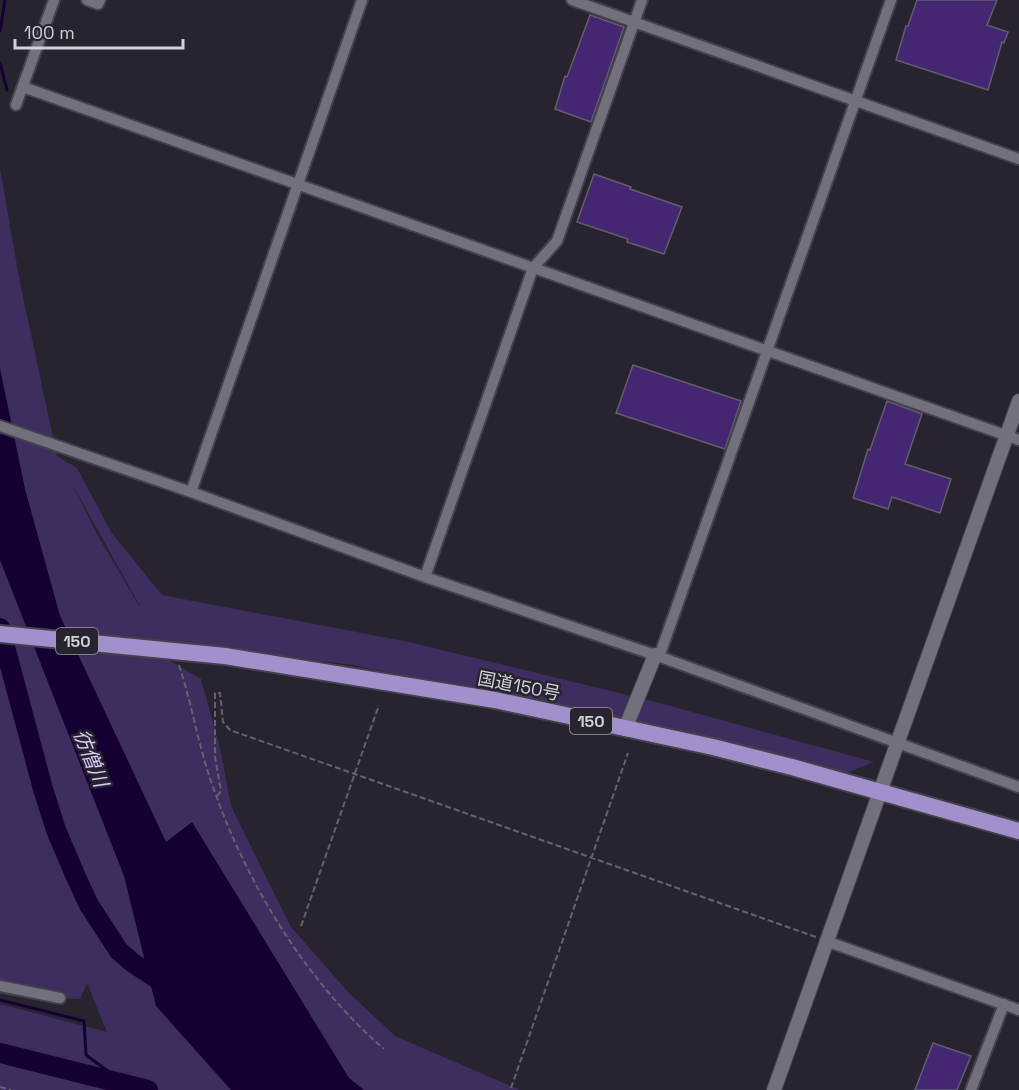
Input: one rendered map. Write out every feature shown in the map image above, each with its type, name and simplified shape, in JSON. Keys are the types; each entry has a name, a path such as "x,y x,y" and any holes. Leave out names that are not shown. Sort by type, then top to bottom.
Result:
{"highway":[{"name":"国道150号","path":"0,634 267,662 560,713 713,747 1019,831"}],"street":[{"path":"16,105 54,0"},
{"path":"87,0 99,4 100,0"},
{"path":"191,492 362,0"},
{"path":"572,0 1019,159"},
{"path":"425,577 533,268 557,241 642,0"},
{"path":"625,729 657,656 891,0"},
{"path":"23,87 1013,438"},
{"path":"774,1090 879,791 1013,438 1019,401"},
{"path":"0,426 425,577 657,656 1019,787"},
{"path":"826,941 1019,1010"},
{"path":"0,986 60,998"},
{"path":"971,1090 1004,1004"}],"path":[{"path":"174,651 190,695 212,783 258,890 287,938 319,981 359,1028 384,1049"},
{"path":"217,796 221,790 215,758 215,693 220,693 223,722 230,730 826,941"},
{"path":"300,926 379,705"},
{"path":"511,1088 628,753"},
{"path":"0,1087 10,1090"}],"shaded area":[{"path":"0,168 20,283 57,456 77,468 111,532 162,595 409,642 656,702 874,762 846,773 566,708 352,665 159,640 172,662 201,679 220,748 231,806 291,927 349,993 395,1036 520,1090 0,1090 0,1004 107,1032 87,983 80,999 60,998 0,983","holes":["71,482 140,606 98,536"]}],"water":[{"path":"0,368 25,489 60,616 166,842 192,822 349,1078 364,1090 231,1090 156,1006 124,876 0,560"}],"building":[{"path":"917,0 997,0 987,25 1008,32 1004,43 1002,42 988,90 896,60"},
{"path":"590,15 624,27 591,122 555,109 565,76 567,77"},
{"path":"594,174 682,207 664,254 577,222"},
{"path":"633,365 741,401 725,449 616,413"},
{"path":"887,401 922,414 905,464 951,479 940,513 892,497 888,509 853,498 868,449 870,450"},
{"path":"933,1043 971,1056 957,1090 915,1090"}],"waterway":[{"path":"0,31 5,0"},
{"path":"0,63 7,90"},
{"name":"彷僧川","path":"0,628 56,830 89,905 119,951 168,986"},
{"path":"0,1000 84,1021 86,1055 128,1086"},
{"path":"0,1053 148,1090"}]}
